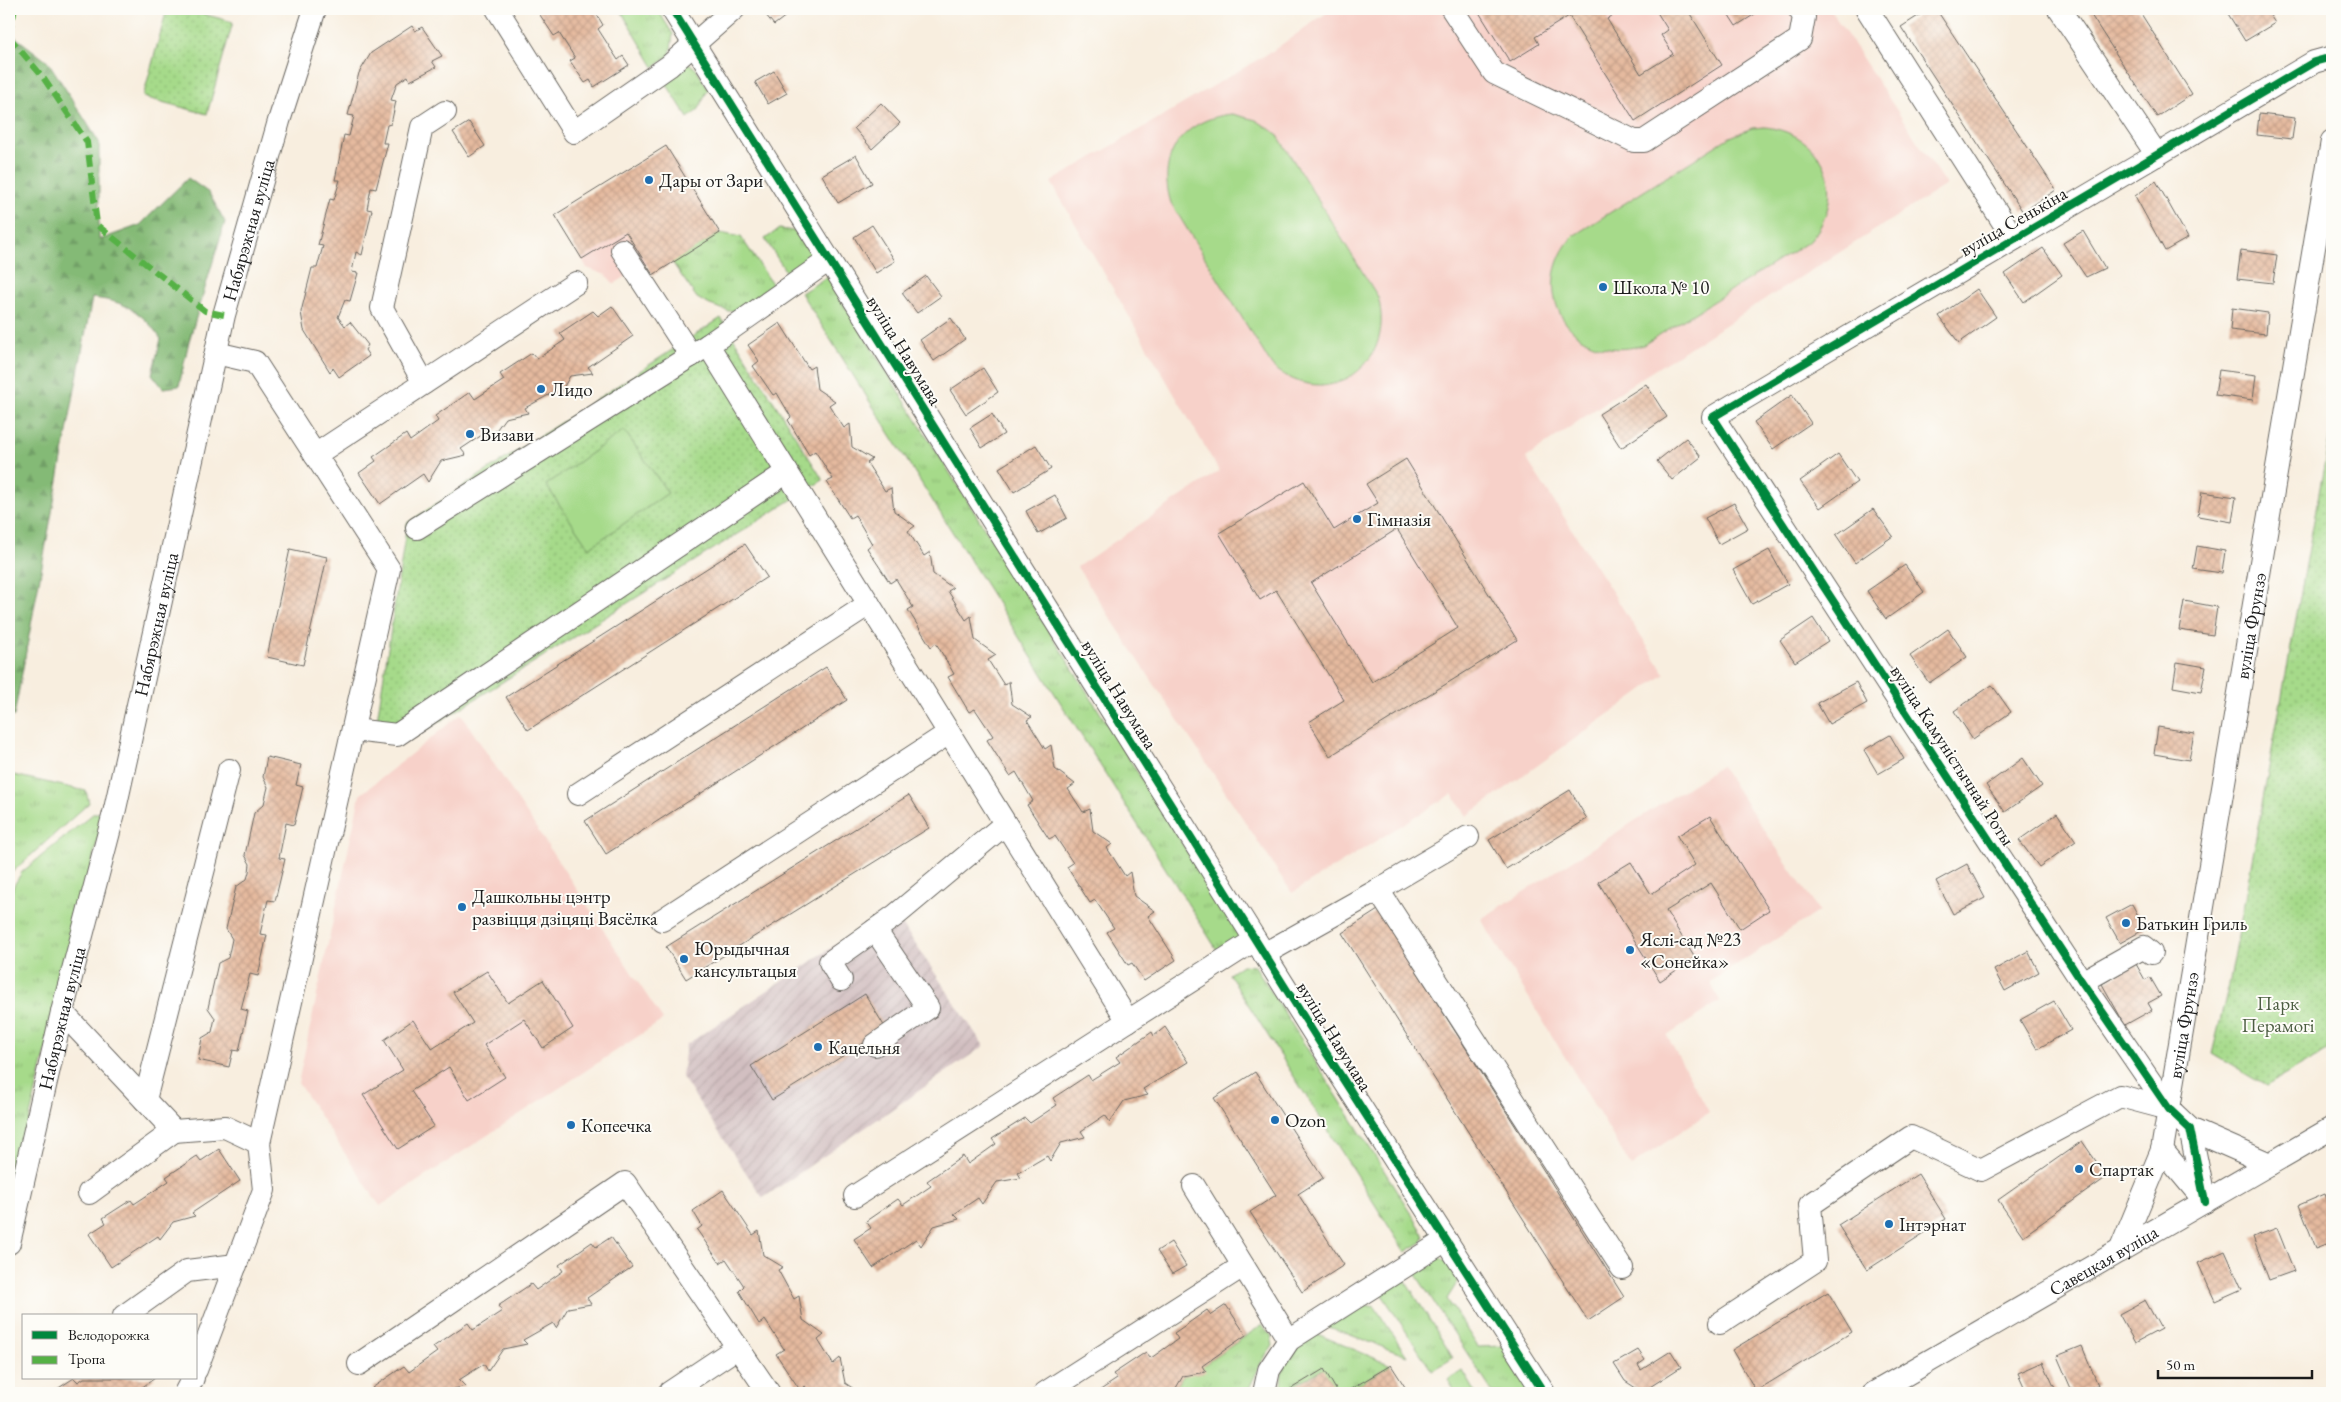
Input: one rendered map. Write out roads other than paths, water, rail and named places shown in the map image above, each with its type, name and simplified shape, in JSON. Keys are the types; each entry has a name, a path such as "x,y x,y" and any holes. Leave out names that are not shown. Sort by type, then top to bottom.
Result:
{"street":[{"name":"Набярэжная вуліца","path":"9,1242 62,1012 115,809 224,315 279,121 315,9"},
{"path":"497,9 574,132 669,66 734,9"},
{"name":"вуліца Навумава","path":"672,9 1260,947 1544,1393"},
{"path":"1452,9 1494,73 1634,141 1644,141 1800,39 1804,17 1799,9"},
{"path":"1867,9 2014,239"},
{"path":"2059,9 2157,155"},
{"name":"вуліца Сенькіна","path":"1713,417 2314,62 2332,57"},
{"path":"424,383 382,308 422,127 445,112"},
{"name":"вуліца Фрунзэ","path":"2120,1251 2162,1150 2332,141"},
{"path":"622,250 699,351 787,472 1128,1021"},
{"path":"416,528 699,351 829,260"},
{"path":"315,455 576,283"},
{"path":"198,1365 264,1190 259,1143 389,569 254,362 216,354"},
{"name":"вуліца Камуністычнай Роты","path":"1713,417 2082,982 2168,1109"},
{"path":"352,730 397,735 787,472"},
{"path":"578,794 868,604"},
{"path":"662,920 949,733"},
{"path":"145,1100 229,770"},
{"path":"841,980 830,962 896,915 1005,824"},
{"path":"856,1196 1128,1021 1260,947 1378,890 1468,837"},
{"path":"1378,890 1622,1268"},
{"path":"875,930 928,1008 875,1045"},
{"path":"2082,982 2144,947 2151,952"},
{"path":"62,1012 174,1131"},
{"path":"1720,1323 1815,1261 1810,1205 1911,1136 1981,1170 2120,1096 2168,1109 2190,1128 2270,1164"},
{"path":"89,1193 174,1131 225,1127 259,1143"},
{"path":"2190,1128 2206,1202"},
{"name":"Савецкая вуліца","path":"1874,1393 2332,1128"},
{"path":"2162,1150 2206,1202"},
{"path":"359,1364 625,1183 769,1393"},
{"path":"1194,1186 1289,1340"},
{"path":"1264,1393 1270,1370 1289,1340 1446,1240"},
{"path":"127,1314 187,1271 236,1265"},
{"path":"1045,1393 1243,1266"},
{"path":"669,1393 738,1347"},
{"path":"185,1393 192,1380"}],"place":[{"name":"Дары от Зари","path":"649,180"},
{"name":"Школа № 10","path":"1603,287"},
{"name":"Лидо","path":"541,389"},
{"name":"Визави","path":"470,434"},
{"name":"Гімназія","path":"1357,519"},
{"name":"Дашкольны цэнтр развіцця дзіцяці Вясёлка","path":"462,907"},
{"name":"Батькин Гриль","path":"2126,923"},
{"name":"Яслі-сад №23 «Сонейка»","path":"1630,950"},
{"name":"Юрыдычная кансультацыя","path":"684,959"},
{"name":"Кацельня","path":"818,1047"},
{"name":"Ozon","path":"1275,1120"},
{"name":"Копеечка","path":"571,1125"},
{"name":"Спартак","path":"2079,1169"},
{"name":"Інтэрнат","path":"1889,1224"}],"park label":[{"name":"Парк Перамогі","path":"2278,1014"}]}
